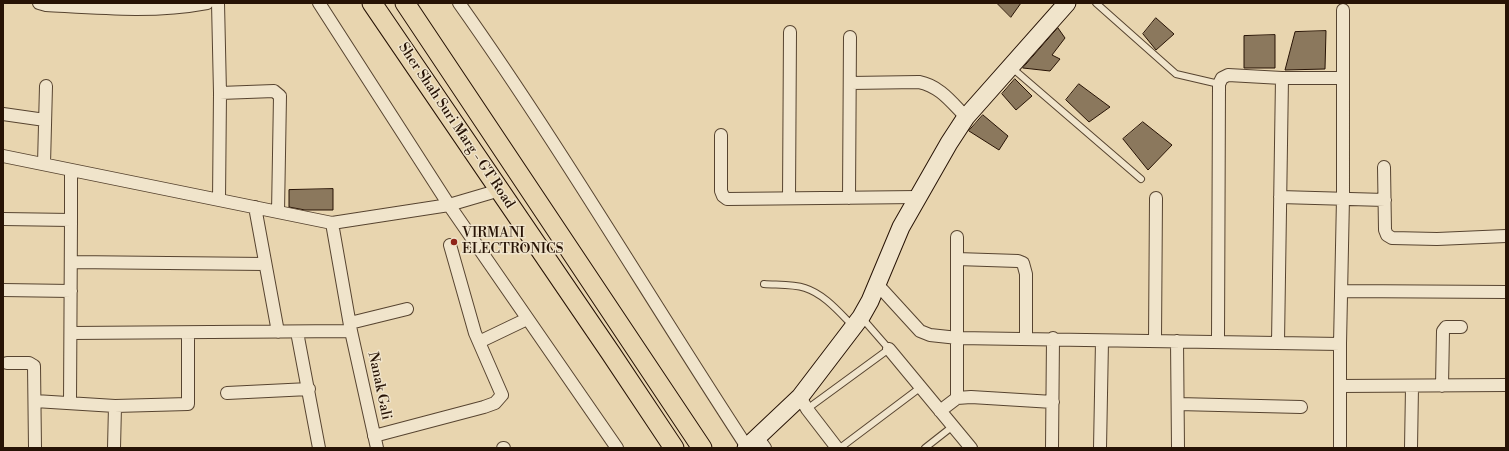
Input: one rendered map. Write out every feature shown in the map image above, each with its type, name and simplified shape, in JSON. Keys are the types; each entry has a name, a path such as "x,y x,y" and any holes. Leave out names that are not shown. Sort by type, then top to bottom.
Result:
{"main road":[{"name":"Sher Shah Suri Marg - GT Road","path":"372,3 674,448"},
{"name":"Sher Shah Suri Marg - GT Road","path":"405,3 702,448"}],"street":[{"path":"39,3 46,6 150,10 169,9 207,3"},
{"path":"218,3 220,93 219,200"},
{"path":"319,3 449,205 617,448"},
{"path":"459,3 555,144 627,261 754,445 803,403 857,322 877,284 901,227 948,143 966,118 1067,3"},
{"path":"1340,448 1340,344 1343,198 1343,10"},
{"path":"788,198 790,32"},
{"path":"849,198 850,37"},
{"path":"1218,341 1219,84 1222,78 1228,75 1282,78 1343,78"},
{"path":"1278,342 1282,78"},
{"path":"850,83 919,82 929,84 938,88 966,118"},
{"path":"44,164 46,86"},
{"path":"220,93 274,91 280,96 278,212"},
{"path":"3,114 45,120"},
{"path":"721,135 721,191 722,196 727,199 918,197"},
{"path":"3,156 332,223 449,205 500,190"},
{"path":"1384,167 1385,230 1392,238 1437,239 1506,236"},
{"path":"70,403 71,170"},
{"path":"1280,197 1385,200"},
{"path":"1155,340 1156,198"},
{"path":"255,207 278,332"},
{"path":"3,220 71,220"},
{"name":"Nanak Gali","path":"332,223 351,327 376,448"},
{"path":"957,237 957,398"},
{"path":"374,436 484,407 500,399 502,391 479,342 450,245"},
{"path":"957,259 1018,261 1023,263 1026,274 1026,338"},
{"path":"71,262 265,264"},
{"path":"877,284 920,331 930,335 958,338 1053,338 1102,341 1155,340 1340,344"},
{"path":"3,290 71,291"},
{"path":"1341,291 1506,292"},
{"path":"71,333 297,332 351,327 408,309"},
{"path":"479,342 527,319"},
{"path":"1442,386 1443,332 1446,327 1461,327"},
{"path":"297,332 319,448"},
{"path":"35,401 115,406 188,404 188,333"},
{"path":"1052,448 1053,338"},
{"path":"1100,448 1102,341"},
{"path":"1177,341 1178,448"},
{"path":"889,349 971,448"},
{"path":"7,363 29,363 34,366 35,448"},
{"path":"1340,386 1412,387 1506,385"},
{"path":"1410,448 1412,387"},
{"path":"227,393 309,389"},
{"path":"940,411 957,398 971,397 1052,402"},
{"path":"803,403 839,448"},
{"path":"1178,404 1301,407"},
{"path":"114,448 115,406"}],"lane":[{"path":"1096,3 1176,74 1219,84"},
{"path":"1011,67 1141,179"},
{"path":"764,284 806,288 819,295 857,322 889,349 803,403"},
{"path":"839,448 921,387"},
{"path":"925,448 953,426"}],"building":[{"path":"997,3 1021,3 1011,17"},
{"path":"1156,18 1174,34 1156,50 1143,34"},
{"path":"1058,28 1065,38 1052,55 1060,59 1050,71 1023,68"},
{"path":"1326,31 1325,69 1285,70 1295,32"},
{"path":"1275,35 1275,68 1244,68 1244,36"},
{"path":"1015,79 1032,96 1016,110 1002,94"},
{"path":"1079,84 1110,107 1089,122 1066,100"},
{"path":"983,115 1008,136 999,150 969,131"},
{"path":"1143,122 1172,145 1148,170 1123,139"},
{"path":"333,189 333,210 305,210 289,207 289,190"}],"place":[{"name":"VIRMANI ELECTRONICS","path":"454,242"}]}
